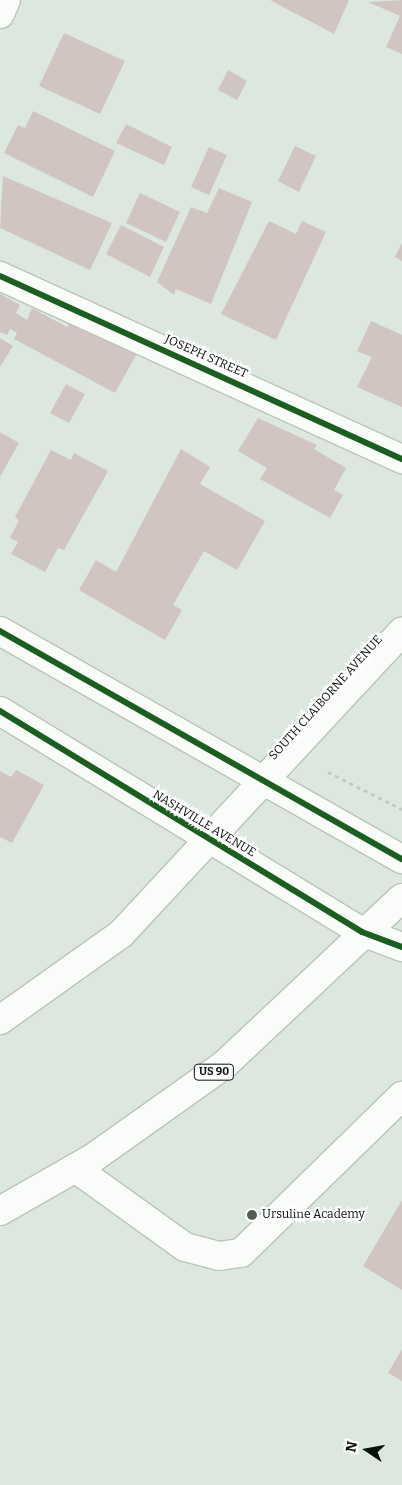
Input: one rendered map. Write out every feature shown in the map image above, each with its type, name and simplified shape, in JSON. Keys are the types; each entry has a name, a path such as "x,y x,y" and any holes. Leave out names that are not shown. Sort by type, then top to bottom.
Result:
{"street":[{"path":"0,14 6,0"},
{"name":"JOSEPH STREET","path":"0,276 402,458"},
{"path":"0,631 267,780 402,859"},
{"name":"SOUTH CLAIBORNE AVENUE","path":"0,1020 121,934 267,780 402,632"},
{"name":"NASHVILLE AVENUE","path":"0,711 362,932 402,947"},
{"name":"US 90","path":"0,1211 75,1168 224,1065 362,932 402,898"},
{"path":"75,1168 185,1247 219,1256 241,1253 402,1096"}],"path":[{"path":"328,772 402,809"}],"building":[{"path":"270,0 349,0 334,34"},
{"path":"402,0 402,54 386,47 400,16 368,2"},
{"path":"64,33 125,61 100,114 39,86"},
{"path":"228,70 247,81 237,100 218,90"},
{"path":"33,111 115,151 93,197 4,153 18,125 25,128"},
{"path":"126,124 172,147 164,165 116,143"},
{"path":"295,146 316,156 299,192 278,181"},
{"path":"209,147 227,155 209,195 191,187"},
{"path":"3,176 112,223 90,270 0,228"},
{"path":"219,188 252,202 211,304 176,289 174,295 157,282 191,207 207,213"},
{"path":"140,193 180,212 166,242 126,223"},
{"path":"269,221 296,234 302,221 326,232 276,340 221,314"},
{"path":"121,225 164,247 150,277 106,254"},
{"path":"402,243 402,261 395,257"},
{"path":"0,294 20,305 16,313 27,320 32,308 67,327 72,319 139,350 115,393 14,339 17,333 10,329 7,335 0,332"},
{"path":"371,321 402,335 402,407 357,387 372,357 357,351"},
{"path":"0,338 13,346 0,367"},
{"path":"66,384 85,394 69,423 50,413"},
{"path":"258,418 317,445 314,449 346,468 334,490 343,495 330,518 260,479 267,468 238,451"},
{"path":"0,432 19,443 0,477"},
{"path":"181,449 210,467 200,484 265,521 237,570 204,551 173,605 182,610 165,640 79,590 96,560 116,572"},
{"path":"51,450 71,460 74,453 108,471 64,550 58,548 45,572 11,554 18,542 10,538 19,520 15,517"},
{"path":"16,770 44,785 12,843 0,837 0,771 11,777"},
{"path":"402,1200 402,1290 363,1266"},
{"path":"402,1349 402,1381 388,1373"}],"cycle path":[{"path":"0,276 402,459"},
{"path":"0,631 402,859"},
{"path":"0,711 362,932 402,947"}],"place":[{"name":"Ursuline Academy","path":"252,1215"}]}
